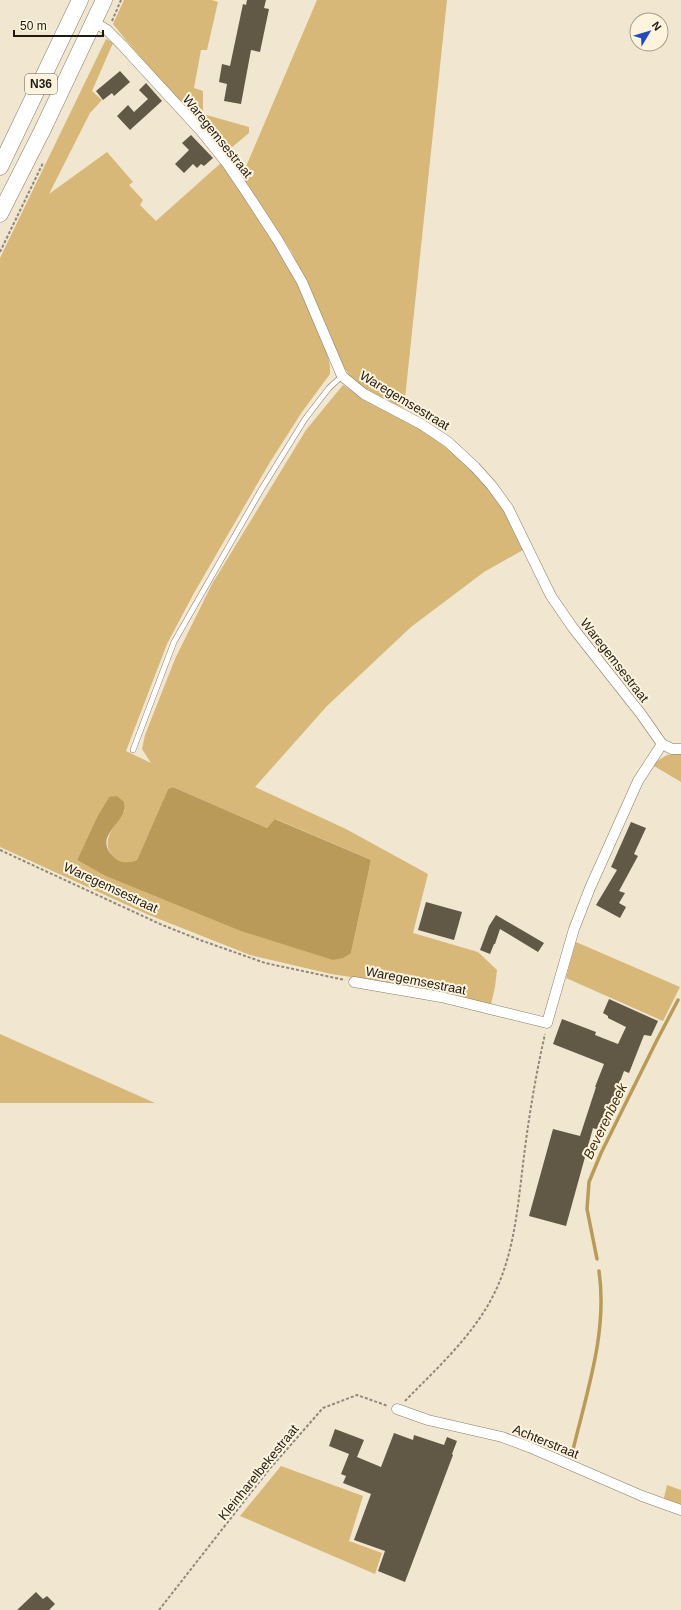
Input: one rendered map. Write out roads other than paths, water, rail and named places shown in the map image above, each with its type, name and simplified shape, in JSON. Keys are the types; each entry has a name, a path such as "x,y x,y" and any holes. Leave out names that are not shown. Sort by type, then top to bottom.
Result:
{"main road":[{"name":"N36","path":"0,167 80,0"},
{"name":"N36","path":"0,214 100,26 104,0"}],"street":[{"name":"Waregemsestraat","path":"100,26 201,131 248,192 302,282 342,376 364,394 422,424 448,442 475,467 492,486 508,508 551,596 573,628 641,714 662,744 638,781 590,888 574,929 547,1023 441,996 354,982"},
{"path":"662,744 672,749 681,749"},
{"name":"Achterstraat","path":"397,1409 428,1420 502,1437 529,1447 623,1488 681,1510"}],"lane":[{"path":"133,750 174,642 261,490 305,419 330,388 342,376"}],"waterway":[{"name":"Beverenbeek","path":"597,1259 587,1209 589,1182 601,1153 678,1000"},
{"name":"Beverenbeek","path":"572,1454 589,1386 598,1340 601,1317 599,1271"}]}
